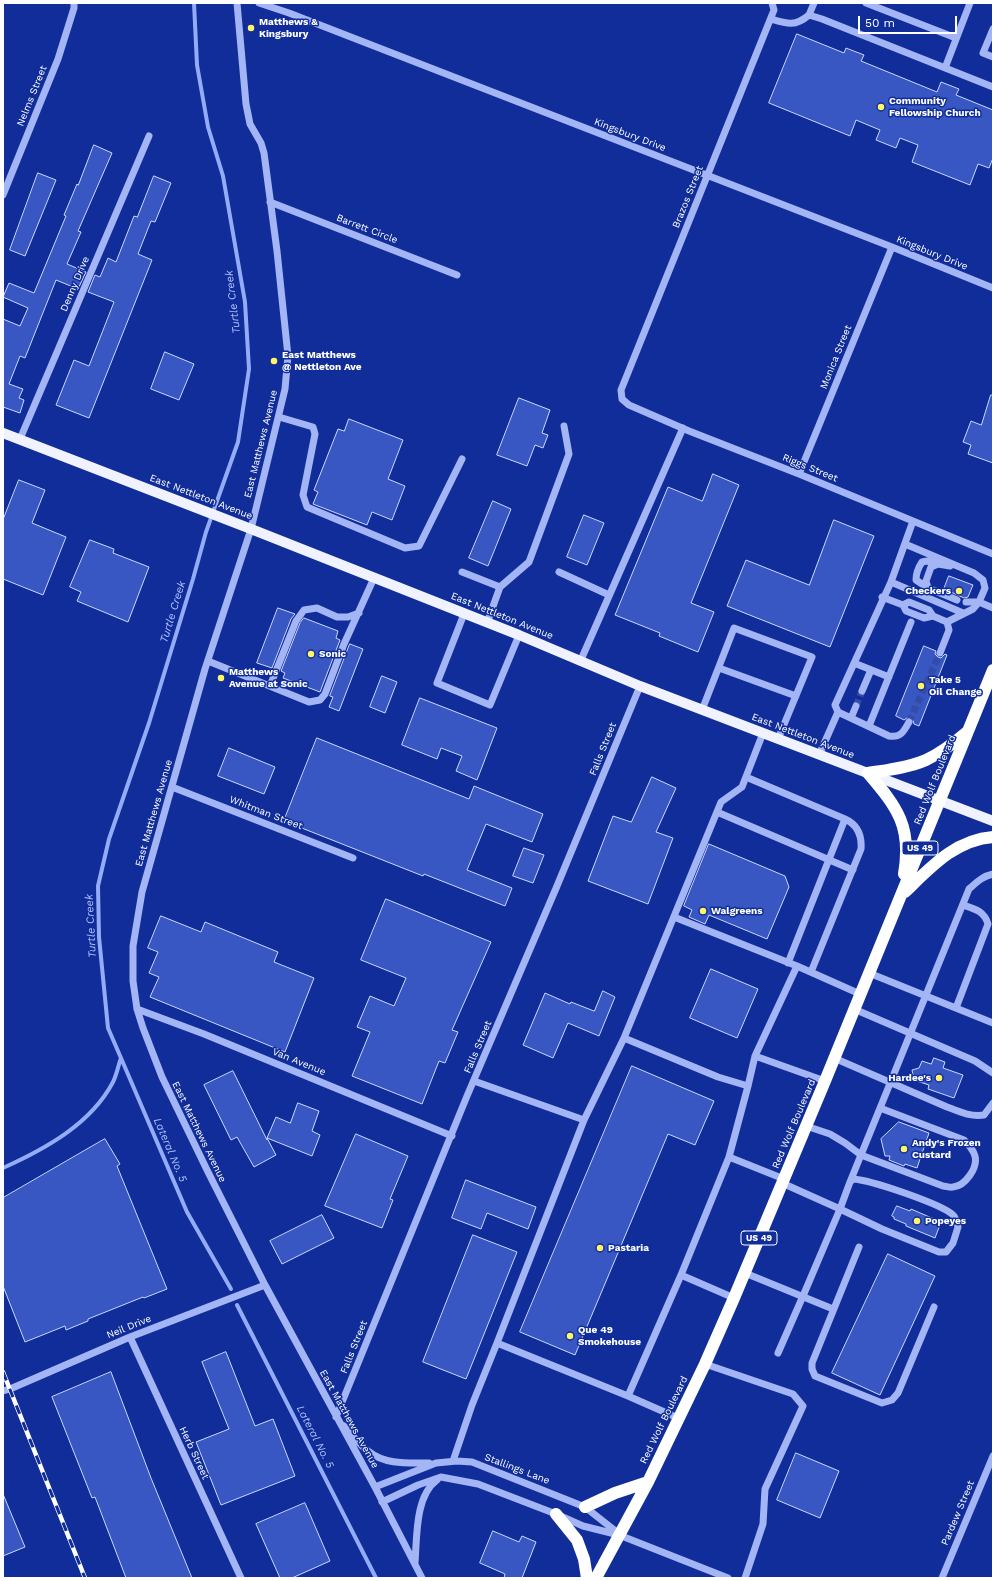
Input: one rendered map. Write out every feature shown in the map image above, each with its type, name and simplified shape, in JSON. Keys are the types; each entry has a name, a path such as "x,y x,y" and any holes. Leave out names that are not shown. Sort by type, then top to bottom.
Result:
{"highway":[{"name":"Red Wolf Boulevard","path":"596,1578 648,1482 745,1273 993,670"},
{"path":"868,774 901,768 924,761 946,748 968,732"},
{"path":"868,774 890,798 901,818 906,841 906,860 901,895"},
{"path":"901,895 938,861 961,845 993,837"},
{"path":"585,1507 615,1493 648,1482"},
{"path":"556,1514 577,1540 584,1559 587,1578"}],"main road":[{"name":"East Nettleton Avenue","path":"3,433 519,635 640,686 993,822"}],"street":[{"name":"Nelms Street","path":"3,195 58,59 74,8 74,3"},
{"name":"East Matthews Avenue","path":"237,3 246,104 250,124 261,143 264,153 288,356 285,389 251,529 208,661 145,881 138,915 132,960 133,981 137,1009 142,1028 162,1077 264,1285 375,1487 422,1578"},
{"name":"Kingsbury Drive","path":"259,3 289,13 892,247 993,288"},
{"name":"Brazos Street","path":"622,399 621,390 771,19 774,10 772,3"},
{"path":"771,19 787,24 803,20 809,15 814,3"},
{"path":"866,3 956,38"},
{"path":"945,68 967,4"},
{"path":"809,15 822,18 993,88"},
{"path":"993,29 983,53 993,56"},
{"name":"Denny Drive","path":"20,439 149,136"},
{"name":"Barrett Circle","path":"270,202 457,275"},
{"name":"Monica Street","path":"799,474 892,247"},
{"name":"Riggs Street","path":"622,399 629,405 683,428 913,520 993,554"},
{"path":"279,417 313,427 316,434 303,495 307,507 405,548 419,546 462,459"},
{"path":"488,623 500,587 529,562 568,454 564,426"},
{"path":"580,662 683,428"},
{"path":"909,722 904,732 895,737 889,736 838,712 835,706 882,597 891,582 913,520"},
{"path":"905,544 974,573 984,580 985,588 979,602 973,609 947,622"},
{"path":"958,566 938,564 927,561 922,562 916,575 916,580 928,588 958,600"},
{"path":"928,588 926,581 931,567 938,564"},
{"path":"462,572 500,587"},
{"path":"559,572 609,596"},
{"path":"208,661 309,702 320,700 325,694 344,644 374,578"},
{"path":"891,582 963,613"},
{"path":"882,597 903,605 909,602 929,610 933,616 947,622"},
{"path":"966,602 979,602 993,608"},
{"path":"270,686 296,621 304,610 317,608 337,617 348,617 358,613"},
{"path":"464,614 437,683 490,705 519,635"},
{"path":"869,726 911,622"},
{"path":"940,653 949,630 947,622"},
{"path":"702,710 734,628 812,658 778,739"},
{"path":"854,663 889,677"},
{"path":"719,668 796,696"},
{"path":"862,691 871,670"},
{"name":"Falls Street","path":"336,1417 474,1081 640,686"},
{"path":"851,718 856,706"},
{"path":"819,754 838,712"},
{"path":"453,1461 472,1406 584,1120 624,1038 721,802 742,787 763,733"},
{"path":"746,777 854,823 862,840 861,849 853,870 811,972"},
{"name":"Whitman Street","path":"172,787 353,858"},
{"path":"717,812 853,870"},
{"path":"788,963 846,819"},
{"path":"778,1353 804,1296 840,1209 969,889 977,881 993,874"},
{"path":"956,1008 988,924 986,917 981,912 962,905"},
{"path":"674,916 797,966 860,994"},
{"path":"628,1396 681,1275 729,1157 756,1056 797,966"},
{"path":"869,972 993,1023"},
{"name":"Van Avenue","path":"137,1009 204,1034 452,1136"},
{"path":"854,1009 975,1061 993,1072"},
{"path":"624,1038 718,1077 748,1086"},
{"path":"756,1056 825,1081"},
{"path":"834,1058 947,1107 976,1116 984,1115 993,1103"},
{"path":"474,1081 584,1120"},
{"path":"806,1126 830,1134 861,1155 943,1186 954,1187 965,1182 973,1169 976,1157 971,1146 964,1140 880,1108"},
{"path":"729,1157 783,1181 882,1229 939,1252 946,1252 953,1243 958,1227 953,1214 940,1207 858,1179 853,1179 850,1182"},
{"path":"859,1247 812,1363 812,1369 815,1376 882,1403 892,1400 898,1393 934,1306"},
{"path":"745,1273 833,1309"},
{"path":"681,1275 734,1298"},
{"name":"Neil Drive","path":"3,1391 130,1337 264,1285"},
{"name":"Herb Street","path":"130,1337 240,1578"},
{"path":"497,1342 678,1418"},
{"path":"704,1364 793,1394 803,1406 765,1489 763,1524 745,1578"},
{"path":"336,1417 368,1452 376,1456 402,1464 436,1463"},
{"name":"Pardew Street","path":"942,1578 993,1456"},
{"name":"Stallings Lane","path":"375,1487 436,1463 453,1461 472,1462 585,1507 619,1535"},
{"path":"415,1563 419,1518 424,1497 431,1484 441,1477"},
{"name":"Stallings Lane","path":"382,1502 418,1485 441,1477 478,1484 583,1526 619,1535 728,1578"}],"building":[{"name":"Community Fellowship Church","path":"797,34 844,53 846,48 864,55 861,61 937,92 941,82 959,89 956,95 993,110 993,158 989,168 978,164 970,185 912,162 918,145 900,138 896,148 876,140 880,130 856,120 850,136 769,103"},
{"path":"94,145 112,153 78,231 81,232 67,264 86,272 78,289 56,280 25,358 20,356 9,384 23,389 19,398 24,400 20,413 3,407 3,319 20,326 28,308 3,297 9,283 34,293 66,216 64,215"},
{"path":"38,173 56,180 25,256 10,250"},
{"path":"154,176 171,183 155,222 151,221 138,254 152,260 89,418 56,405 74,360 89,366 114,302 88,292 95,275 100,277 108,258 116,262 134,216 137,217"},
{"path":"165,352 194,364 179,400 151,389"},
{"path":"991,395 993,395 993,463 968,454 971,445 963,442 971,421 981,425"},
{"path":"519,398 550,410 542,433 548,435 543,448 535,445 527,466 497,455"},
{"path":"349,419 403,440 388,479 405,486 392,520 372,512 367,525 313,504 318,492 314,490 338,429 344,431"},
{"path":"713,474 739,485 691,603 714,612 698,652 659,636 660,633 615,615 668,487 702,501"},
{"path":"19,480 45,490 32,523 66,537 43,595 3,579 3,520"},
{"path":"493,501 511,509 488,566 469,558"},
{"path":"584,515 604,523 587,565 567,557"},
{"path":"834,520 874,536 830,647 727,606 746,560 809,585"},
{"path":"90,540 114,549 113,553 149,567 128,622 77,601 81,592 70,587"},
{"name":"Checkers","path":"949,576 973,585 968,597 964,598 944,589"},
{"path":"278,608 295,614 291,619 272,668 257,663"},
{"name":"Sonic","path":"304,618 338,631 336,638 340,640 320,692 283,678 285,673 281,671 300,623"},
{"path":"350,644 363,649 339,711 329,707 333,697 330,696"},
{"name":"Take 5 Oil Change","path":"924,646 936,651 935,654 938,657 941,658 945,654 947,655 919,726 914,724 911,717 904,720 896,716"},
{"path":"382,676 397,682 385,713 370,707"},
{"path":"420,698 497,728 477,780 456,771 462,756 441,748 437,759 402,745"},
{"path":"317,738 469,799 474,786 543,814 532,842 486,824 467,870 512,888 505,906 424,874 423,876 284,821"},
{"path":"229,748 275,767 264,794 218,776"},
{"path":"652,777 676,788 656,832 673,838 648,904 588,881 613,816 631,822"},
{"name":"Walgreens","path":"709,844 785,876 789,887 767,939 709,915 705,924 689,917 692,910 684,906"},
{"path":"524,848 544,855 533,883 513,876"},
{"path":"386,899 491,942 452,1030 458,1032 445,1063 439,1061 422,1104 352,1076 370,1032 357,1027 370,996 394,1006 406,978 361,960"},
{"path":"161,916 201,932 205,922 278,952 274,962 314,978 285,1052 150,997 159,977 149,973 158,952 148,948"},
{"path":"711,969 758,989 737,1038 690,1018"},
{"path":"603,991 615,997 599,1036 568,1023 553,1058 523,1045 545,993 570,1004 571,1002 594,1011"},
{"name":"Hardee's","path":"934,1058 945,1062 943,1068 963,1075 954,1098 928,1089 929,1085 914,1080 912,1070 919,1068 922,1061 931,1064"},
{"path":"632,1066 714,1101 695,1145 668,1134 575,1355 520,1332"},
{"path":"233,1071 276,1155 254,1167 237,1137 231,1140 204,1085"},
{"path":"298,1103 319,1111 312,1131 320,1135 312,1156 267,1138 276,1117 290,1123"},
{"name":"Andy's Frozen Custard","path":"899,1122 929,1133 917,1168 905,1164 904,1166 889,1160 890,1156 885,1156 881,1139"},
{"path":"356,1134 408,1156 390,1199 393,1200 382,1228 325,1206"},
{"path":"105,1139 120,1164 117,1166 167,1289 88,1319 88,1321 66,1330 65,1326 25,1342 3,1286 3,1198"},
{"path":"466,1180 536,1207 528,1229 487,1213 481,1229 452,1218"},
{"name":"Popeyes","path":"897,1206 910,1211 911,1209 941,1222 935,1238 906,1226 906,1224 894,1219 892,1216"},
{"path":"322,1215 334,1238 282,1264 270,1241"},
{"path":"473,1235 517,1252 466,1379 423,1362"},
{"path":"888,1254 935,1276 880,1395 832,1373"},
{"path":"226,1352 255,1426 273,1419 295,1476 221,1505 196,1442 229,1429 202,1362"},
{"path":"111,1372 151,1478 192,1578 126,1578 95,1497 92,1498 52,1397"},
{"path":"796,1453 839,1471 820,1518 777,1500"},
{"path":"3,1494 25,1547 3,1556"},
{"path":"305,1503 330,1561 292,1578 280,1578 256,1524"},
{"path":"493,1531 519,1542 522,1536 536,1542 522,1578 504,1578 505,1574 480,1563"}],"waterway":[{"name":"Turtle Creek","path":"3,1168 50,1144 80,1123 104,1097 113,1082 121,1058 108,1028 99,937 98,886 109,839 149,723 206,532 238,442 249,369 245,302 223,176 208,127 197,65 194,3"},
{"name":"Lateral No. 5","path":"121,1058 187,1212 231,1289"},
{"name":"Lateral No. 5","path":"237,1305 376,1578"}],"tunnel":[{"path":"909,722 940,653"},
{"path":"856,706 862,691"}],"railway":[{"path":"3,1372 85,1578"}],"place":[{"name":"Matthews & Kingsbury","path":"251,28"},
{"name":"Community Fellowship Church","path":"881,107"},
{"name":"East Matthews @ Nettleton Ave","path":"274,361"},
{"name":"Checkers","path":"959,591"},
{"name":"Sonic","path":"311,654"},
{"name":"Matthews Avenue at Sonic","path":"221,678"},
{"name":"Take 5 Oil Change","path":"921,686"},
{"name":"Walgreens","path":"703,911"},
{"name":"Hardee's","path":"939,1078"},
{"name":"Andy's Frozen Custard","path":"904,1149"},
{"name":"Popeyes","path":"917,1221"},
{"name":"Pastaria","path":"600,1248"},
{"name":"Que 49 Smokehouse","path":"570,1336"}]}
